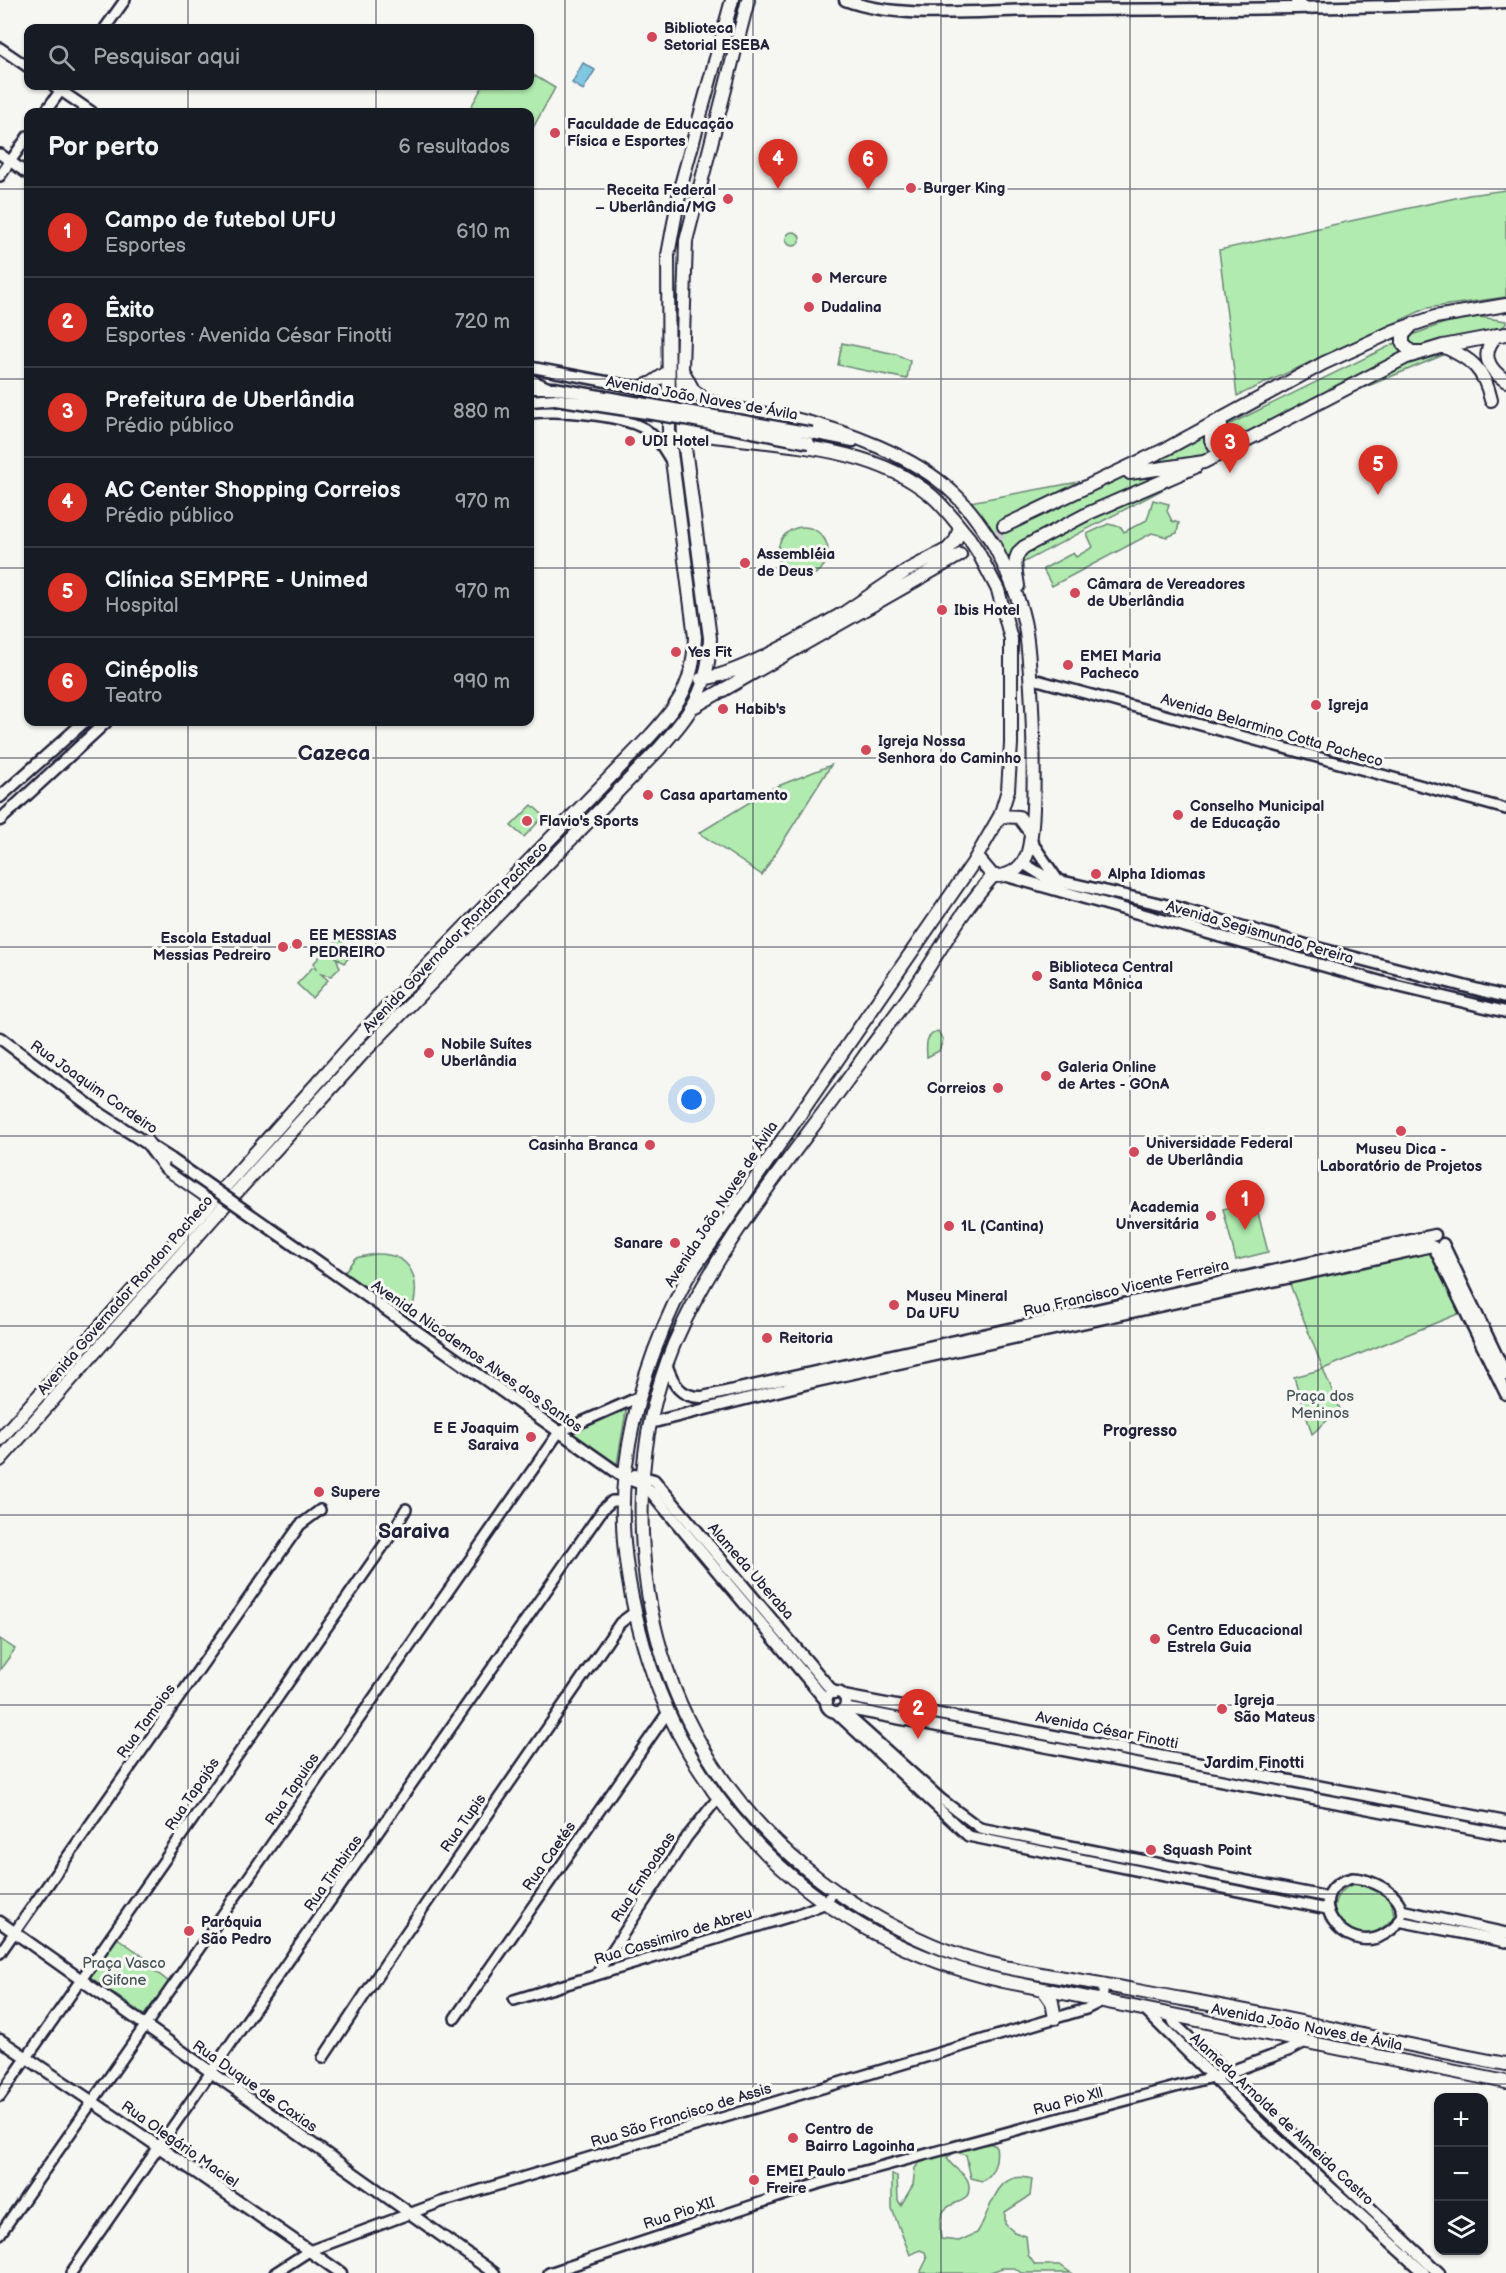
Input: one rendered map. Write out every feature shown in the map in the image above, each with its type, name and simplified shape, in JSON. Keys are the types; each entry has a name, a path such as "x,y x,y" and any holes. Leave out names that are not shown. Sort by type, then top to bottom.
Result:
{"main road":[{"name":"Avenida Governador Rondon Pacheco","path":"0,1438 361,1034 651,735 678,703 690,680 694,652 693,615 672,463 667,282 671,227 732,0"},
{"name":"Avenida Governador Rondon Pacheco","path":"0,1460 215,1215 356,1061 658,750 694,707 706,678 710,624 686,461 683,425 682,369 688,226 740,40 748,0"},
{"path":"845,0 882,9 955,12 1309,9 1506,2"},
{"path":"1204,462 1147,468 1127,474 1005,528 1199,431 1241,406 1280,388 1324,363 1383,336 1414,323 1463,311 1506,305"},
{"path":"1414,323 1403,335 1403,345 1412,352 1421,352"},
{"path":"1018,599 1015,560 1024,547 1089,513 1204,462 1391,364 1443,346 1502,335"},
{"path":"1502,335 1489,344 1486,356 1493,370 1506,381"},
{"path":"1383,336 1393,339 1396,344 1397,354 1391,364"},
{"path":"1443,346 1481,371 1491,400"},
{"name":"Avenida João Naves de Ávila","path":"682,369 698,396 711,402 855,435 868,444 915,466 950,489 986,532 994,544 1018,599 1028,642 1033,801 1031,837"},
{"path":"640,388 668,372"},
{"path":"669,387 683,425"},
{"path":"1228,449 1213,443 1211,432 1266,400 1280,388"},
{"name":"Avenida João Naves de Ávila","path":"534,389 811,438 868,444"},
{"name":"Avenida João Naves de Ávila","path":"534,399 552,391"},
{"path":"669,404 683,425 690,431 704,435"},
{"path":"731,437 725,422 726,415 734,407"},
{"path":"986,532 1136,457 1199,431"},
{"path":"686,461 695,441 704,435"},
{"name":"Avenida João Naves de Ávila","path":"704,435 731,437 861,459"},
{"name":"Avenida João Naves de Ávila","path":"811,438 903,477 931,495 969,538 998,590 1011,639 1010,771 1000,816"},
{"path":"842,619 906,571 948,549 956,540 960,527"},
{"path":"694,707 959,553"},
{"path":"690,680 706,678 762,656 842,619 896,600 979,554"},
{"path":"1011,670 1020,676 1030,678"},
{"path":"0,797 80,726"},
{"path":"0,820 102,726"},
{"path":"1031,837 1021,865 1007,876 993,876 977,857 1000,816 1019,817 1056,878"},
{"name":"Avenida João Naves de Ávila","path":"977,857 687,1278 656,1345 639,1397 625,1476 624,1501 626,1554 635,1612 650,1667 668,1712 692,1760 718,1798 739,1826 774,1861 826,1904 884,1939 916,1954 980,1976 1302,2043 1506,2082"},
{"name":"Avenida Segismundo Pereira","path":"1021,865 1029,866 1043,877 1056,878 1174,907 1318,949 1506,997"},
{"name":"Avenida João Naves de Ávila","path":"993,876 974,898 913,991 788,1161 704,1283 666,1364 650,1423 642,1480 641,1554 648,1602 663,1660 679,1701 712,1763 750,1815 792,1858 834,1890 902,1931 946,1950 1007,1967 1506,2064"},
{"name":"Avenida Segismundo Pereira","path":"1007,876 1381,982 1506,1012"},
{"name":"Rua Joaquim Cordeiro","path":"0,1038 101,1114 146,1141 297,1247"},
{"path":"146,1141 166,1168 212,1200"},
{"path":"777,1147 784,1152 788,1161"},
{"path":"1436,1243 1506,1375"},
{"path":"1436,1243 1506,1394"},
{"name":"Rua Francisco Vicente Ferreira","path":"666,1364 675,1386 691,1398 776,1387 1188,1300 1436,1243"},
{"name":"Rua Francisco Vicente Ferreira","path":"650,1423 776,1387 1436,1243"},
{"name":"Avenida Nicodemos Alves dos Santos","path":"297,1247 625,1476"},
{"path":"625,1476 642,1480"},
{"name":"Alameda Uberaba","path":"642,1480 654,1479 840,1704"},
{"name":"Alameda Uberaba","path":"642,1480 827,1702 840,1704"},
{"name":"Avenida César Finotti","path":"840,1704 1506,1822"},
{"name":"Avenida César Finotti","path":"840,1704 1506,1835"},
{"name":"Rua Duque de Caxias","path":"0,1922 494,2273"},
{"path":"1043,1989 1052,2002 1055,2018"},
{"name":"Alameda Arnolde de Almeida Castro","path":"1146,2011 1266,2128 1424,2273"},
{"path":"1302,2024 1302,2043"},
{"name":"Rua Olegário Maciel","path":"0,2040 93,2100 341,2273"},
{"name":"Rua Pio Xll","path":"1227,2073 1302,2043"},
{"name":"Alameda Arnolde de Almeida Castro","path":"1227,2073 1439,2273"}],"street":[{"path":"108,24 125,0"},
{"path":"1295,0 1309,9"},
{"path":"0,48 24,64"},
{"path":"47,108 58,90"},
{"path":"64,90 87,108"},
{"path":"0,176 24,142"},
{"path":"0,154 24,171"},
{"path":"534,368 640,388 654,393 669,404"},
{"path":"534,381 552,391"},
{"path":"608,418 623,399 624,384"},
{"name":"Avenida Governador Rondon Pacheco","path":"534,413 608,418 647,430 657,440 672,463"},
{"name":"Avenida Belarmino Cotta Pacheco","path":"1030,678 1506,809"},
{"path":"560,1432 639,1397"},
{"name":"Rua Tapuios","path":"0,2234 560,1432"},
{"name":"Rua Timbiras","path":"71,2273 603,1509 612,1500 624,1501"},
{"name":"Rua Tapajós","path":"0,2096 391,1535 406,1509"},
{"name":"Rua Tamoios","path":"0,1953 300,1525 320,1510"},
{"name":"Rua Tupis","path":"323,2058 399,1943 620,1623 635,1612"},
{"name":"Alameda Uberaba","path":"840,1704 941,1799 971,1822 990,1832 1328,1897"},
{"name":"Alameda Uberaba","path":"840,1704 969,1836 1327,1909"},
{"name":"Rua Caetés","path":"455,2018 668,1712"},
{"name":"Rua Emboabas","path":"596,1976 687,1837 718,1798"},
{"path":"1361,1879 1374,1882 1392,1892 1401,1910 1398,1921 1383,1935 1374,1939 1358,1938 1338,1929 1327,1909 1328,1897 1343,1881 1361,1879"},
{"path":"826,1904 834,1890"},
{"name":"Rua Cassimiro de Abreu","path":"514,2000 826,1904"},
{"path":"1401,1910 1506,1933"},
{"path":"1398,1921 1506,1942"},
{"path":"1102,2001 1104,1985"},
{"name":"Rua São Francisco de Assis","path":"274,2273 309,2251 410,2213 1055,2018 1102,2001"},
{"name":"Alameda Arnolde de Almeida Castro","path":"1172,2016 1174,2023 1227,2073"},
{"name":"Rua Pio Xll","path":"820,2183 1227,2073"},
{"name":"Rua Pio XII","path":"549,2273 820,2183"}],"green space":[{"path":"534,75 555,88 534,126 534,108 470,108 481,90 534,90"},
{"path":"1506,190 1506,297 1427,308 1237,396 1219,250 1469,195"},
{"path":"793,232 798,234 800,239 798,244 793,246 788,244 786,239 788,234"},
{"path":"1466,315 1506,321 1506,324 1492,335 1334,400 1009,570 970,502 1127,473 1168,455 1212,429 1214,432 1412,335"},
{"path":"842,343 896,354 910,361 907,379 838,365"},
{"path":"1153,500 1169,504 1167,511 1172,521 1179,523 1177,533 1167,537 1152,533 1052,586 1043,569 1073,553 1076,557 1093,547 1087,534 1108,524 1121,527 1124,532 1147,520"},
{"path":"808,527 821,534 827,542 827,562 821,570 813,576 798,577 785,570 779,562 778,547 785,534 793,528"},
{"path":"831,765 762,875 699,833 773,788"},
{"name":"Flavio's Sports","path":"532,805 544,816 524,837 511,826"},
{"path":"339,939 354,952 344,963 336,957 340,968 331,976 321,974 328,980 312,998 297,984 313,967 316,969 314,963 324,952 332,952 329,949"},
{"path":"938,1031 943,1040 939,1051 927,1057 927,1041"},
{"path":"1255,1201 1268,1252 1236,1260 1223,1209"},
{"path":"1430,1251 1460,1313 1323,1369 1289,1282"},
{"path":"375,1254 400,1259 413,1275 415,1296 408,1320 343,1274 355,1258"},
{"name":"Praça dos Meninos","path":"1323,1369 1340,1409 1312,1434 1294,1377"},
{"path":"627,1406 617,1464 572,1433"},
{"path":"0,1639 15,1649 0,1670"},
{"path":"1354,1884 1368,1885 1391,1899 1394,1916 1381,1929 1367,1933 1354,1931 1343,1925 1336,1915 1335,1904 1340,1893"},
{"name":"Praça Vasco Gifone","path":"116,1937 147,1959 147,1965 169,1982 144,2015 89,1976"},
{"path":"985,2141 996,2146 996,2156 993,2170 982,2181 971,2178 966,2155 956,2152 947,2157 966,2178 969,2187 968,2195 964,2199 952,2204 942,2214 941,2239 959,2241 977,2233 1002,2185 1020,2177 1032,2179 1030,2196 1005,2212 1005,2224 1014,2232 1026,2236 1028,2255 1035,2265 1060,2265 1071,2273 1021,2273 1015,2268 1002,2268 988,2273 920,2273 927,2259 925,2252 920,2250 910,2255 892,2209 892,2174 897,2176 898,2200 901,2205 913,2185 915,2168 919,2163"}],"water":[{"path":"583,63 595,70 583,90 572,83"}],"tunnel":[{"path":"960,555 1006,531"}],"place":[{"name":"Biblioteca Setorial ESEBA","path":"652,37"},
{"name":"Faculdade de Educação Física e Esportes","path":"555,133"},
{"name":"Burger King","path":"911,188"},
{"name":"AC Center Shopping Correios","path":"778,189"},
{"name":"Cinépolis","path":"868,190"},
{"name":"Receita Federal – Uberlândia/MG","path":"728,199"},
{"name":"Mercure","path":"817,278"},
{"name":"Dudalina","path":"809,307"},
{"name":"UDI Hotel","path":"630,441"},
{"name":"Prefeitura de Uberlândia","path":"1230,473"},
{"name":"Clínica SEMPRE - Unimed","path":"1378,495"},
{"name":"Assembléia de Deus","path":"745,563"},
{"name":"Câmara de Vereadores de Uberlândia","path":"1075,593"},
{"name":"Ibis Hotel","path":"942,610"},
{"name":"Yes Fit","path":"676,652"},
{"name":"EMEI Maria Pacheco","path":"1068,665"},
{"name":"Igreja","path":"1316,705"},
{"name":"Habib's","path":"723,709"},
{"name":"Igreja Nossa Senhora do Caminho","path":"866,750"},
{"name":"Casa apartamento","path":"648,795"},
{"name":"Conselho Municipal de Educação","path":"1178,815"},
{"name":"Flavio's Sports","path":"527,821"},
{"name":"Alpha Idiomas","path":"1096,874"},
{"name":"EE MESSIAS PEDREIRO","path":"297,944"},
{"name":"Escola Estadual Messias Pedreiro","path":"283,947"},
{"name":"Biblioteca Central Santa Mônica","path":"1037,976"},
{"name":"Nobile Suítes Uberlândia","path":"429,1053"},
{"name":"Galeria Online de Artes - GOnA","path":"1046,1076"},
{"name":"Correios","path":"998,1088"},
{"name":"Museu Dica - Laboratório de Projetos","path":"1401,1131"},
{"name":"Casinha Branca","path":"650,1145"},
{"name":"Universidade Federal de Uberlândia","path":"1134,1152"},
{"name":"Academia Unversitária","path":"1211,1216"},
{"name":"1L (Cantina)","path":"949,1226"},
{"name":"Campo de futebol UFU","path":"1245,1230"},
{"name":"Sanare","path":"675,1243"},
{"name":"Museu Mineral Da UFU","path":"894,1305"},
{"name":"Reitoria","path":"767,1338"},
{"name":"E E Joaquim Saraiva","path":"531,1437"},
{"name":"Supere","path":"319,1492"},
{"name":"Centro Educacional Estrela Guia","path":"1155,1639"},
{"name":"Igreja São Mateus","path":"1222,1709"},
{"name":"Êxito","path":"918,1739"},
{"name":"Squash Point","path":"1151,1850"},
{"name":"Paróquia São Pedro","path":"189,1931"},
{"name":"Centro de Bairro Lagoinha","path":"793,2138"},
{"name":"EMEI Paulo Freire","path":"754,2180"}],"district":[{"name":"Cazeca","path":"334,753"},
{"name":"Progresso","path":"1140,1430"},
{"name":"Saraiva","path":"414,1531"},
{"name":"Jardim Finotti","path":"1254,1762"}]}
